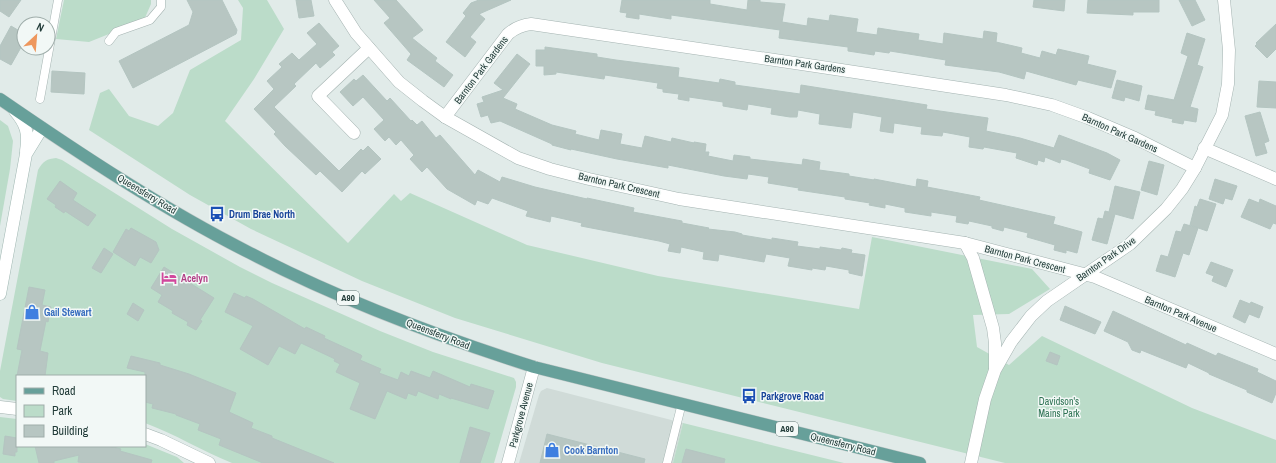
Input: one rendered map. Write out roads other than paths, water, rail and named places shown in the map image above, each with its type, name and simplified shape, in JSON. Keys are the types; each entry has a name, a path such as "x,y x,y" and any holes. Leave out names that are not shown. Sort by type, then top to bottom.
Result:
{"main road":[{"name":"Queensferry Road","path":"0,99 42,128 157,201 250,254 307,281 373,309 463,344 534,367 682,403 892,459 920,463"}],"street":[{"name":"Barnton Park Crescent","path":"335,0 356,33 399,82 445,117 518,158 550,169 589,179 679,199 965,243 1086,274"},
{"name":"Barnton Park Drive","path":"971,463 985,399 995,370 1011,342 1031,316 1046,301 1130,244 1150,226 1182,189 1195,168 1222,115 1228,84 1229,50 1224,0"},
{"name":"Barnton Park Gardens","path":"445,117 508,34 514,28 531,24 1006,95 1052,105 1088,118 1135,138 1195,168"},
{"path":"354,133 315,93 368,48"},
{"path":"0,294 1,277 26,154 28,136 22,118 13,108"},
{"path":"26,154 42,128"},
{"path":"1204,148 1276,179"},
{"name":"Barnton Park Crescent","path":"965,243 973,258 992,328 995,343 995,370"},
{"name":"Barnton Park Avenue","path":"1086,274 1276,354"},
{"name":"Parkgrove Avenue","path":"508,463 534,367"},
{"path":"0,407 16,409"},
{"path":"146,434 161,440 202,462"}],"lane":[{"path":"40,99 58,0"},
{"path":"109,41 116,32 150,20 161,7 161,0"},
{"path":"667,463 682,403"}],"place":[{"name":"Drum Brae North","path":"217,214"},
{"name":"Acelyn","path":"169,278"},
{"name":"Gail Stewart","path":"32,312"},
{"name":"Parkgrove Road","path":"749,396"},
{"name":"Cook Barnton","path":"552,450"}],"park label":[{"name":"Davidson's Mains Park","path":"1059,406"}]}
